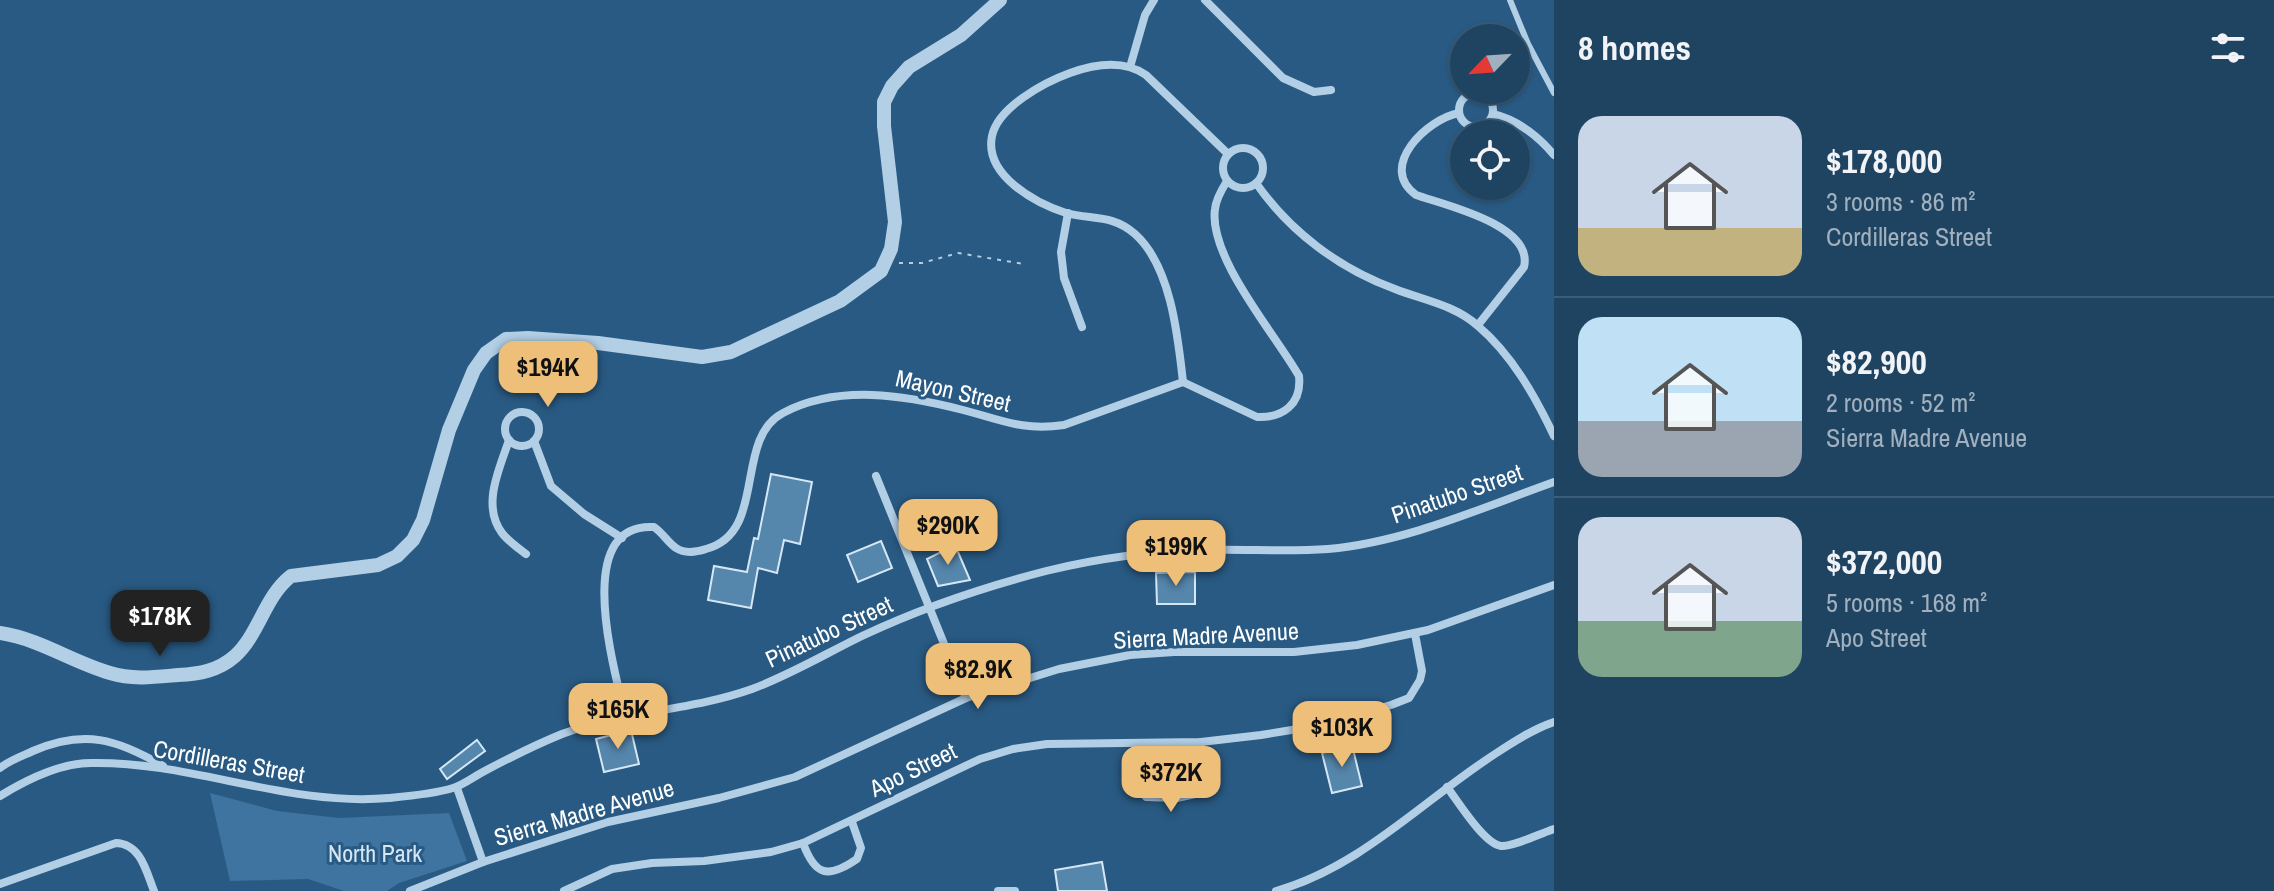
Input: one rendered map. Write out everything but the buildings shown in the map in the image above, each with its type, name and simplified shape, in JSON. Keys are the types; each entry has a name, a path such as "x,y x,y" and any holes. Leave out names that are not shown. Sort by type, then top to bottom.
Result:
{"street":[{"path":"0,633 37,642 110,673 141,678 203,674 232,659 242,649 281,584 291,576 378,565 397,556 413,540 423,520 449,430 474,370 486,353 506,339 598,343 702,357 731,352 840,301 881,271 891,249 895,222 884,102 892,86 909,67 961,35 1000,0"},
{"path":"1130,67 1145,15 1154,0"},
{"path":"1205,0 1283,78 1314,92 1331,90"},
{"path":"1227,181 1244,188 1256,183 1263,166 1258,154 1239,148 1228,154 1223,164 1227,181 1215,207 1214,217 1221,245 1250,302 1299,376 1300,389 1294,404 1270,417 1257,417 1183,382 1178,340 1166,292 1161,274 1146,246 1121,225 1104,218 1068,213 1044,204 1010,181 991,153 995,127 1023,97 1055,78 1104,64 1130,67 1146,75 1228,154"},
{"path":"1476,92 1491,101 1493,114 1484,125 1474,127 1465,122 1459,113 1465,97 1476,92"},
{"path":"1459,113 1443,118 1410,148 1401,161 1400,172 1408,189 1416,195 1488,220 1506,231 1522,247 1524,267 1478,325"},
{"path":"1493,114 1506,117 1526,129 1554,155"},
{"path":"1256,183 1296,230 1340,262 1395,289 1455,311 1478,325 1531,390 1554,436"},
{"path":"1068,213 1061,252 1064,278 1082,327"},
{"name":"Mayon Street","path":"622,538 646,527 654,527 672,545 684,551 700,551 724,542 742,516 752,466 764,433 774,418 812,402 833,397 886,395 938,403 1024,428 1044,428 1064,425 1183,382"},
{"path":"515,414 532,415 539,425 534,441 518,446 509,440 505,429 515,414"},
{"path":"509,440 491,497 503,535 526,554"},
{"path":"534,441 551,486 584,514 622,538 609,560 604,579 603,608 625,716"},
{"path":"876,476 966,698"},
{"name":"Pinatubo Street","path":"457,788 496,765 562,734 625,716 670,710 749,690 787,675 887,625 1043,571 1116,556 1188,550 1327,549 1376,542 1554,482"},
{"name":"Sierra Madre Avenue","path":"410,891 483,862 608,822 719,798 795,777 966,698 1059,669 1130,655 1326,650 1415,634 1554,585"},
{"name":"Apo Street","path":"564,891 612,869 771,852 803,843 980,759 1013,749 1047,744 1201,742 1316,726 1409,698 1417,688 1422,671 1415,634"},
{"path":"1276,891 1337,868 1386,835 1447,787 1521,738 1554,722"},
{"path":"0,768 51,743 84,737 129,746 167,768"},
{"path":"1135,744 1139,787 1146,797 1159,799 1195,794 1201,768 1201,742"},
{"name":"Cordilleras Street","path":"0,796 17,785 62,767 90,763 167,768 290,794 339,799 402,797 457,788"},
{"path":"1447,787 1495,845 1505,846 1554,829"},
{"path":"457,788 483,862"},
{"path":"803,843 810,862 817,869 836,871 857,859 861,848 852,822"},
{"path":"0,884 116,843 126,843 139,855 154,891"},
{"path":"998,891 1015,891"}],"lane":[{"path":"1510,0 1528,44 1554,93"}],"path":[{"path":"886,260 903,264 922,263 958,253 1024,264"}],"green space":[{"name":"North Park","path":"210,793 277,811 339,818 449,813 467,861 399,883 387,891 344,891 308,879 230,881"}]}
